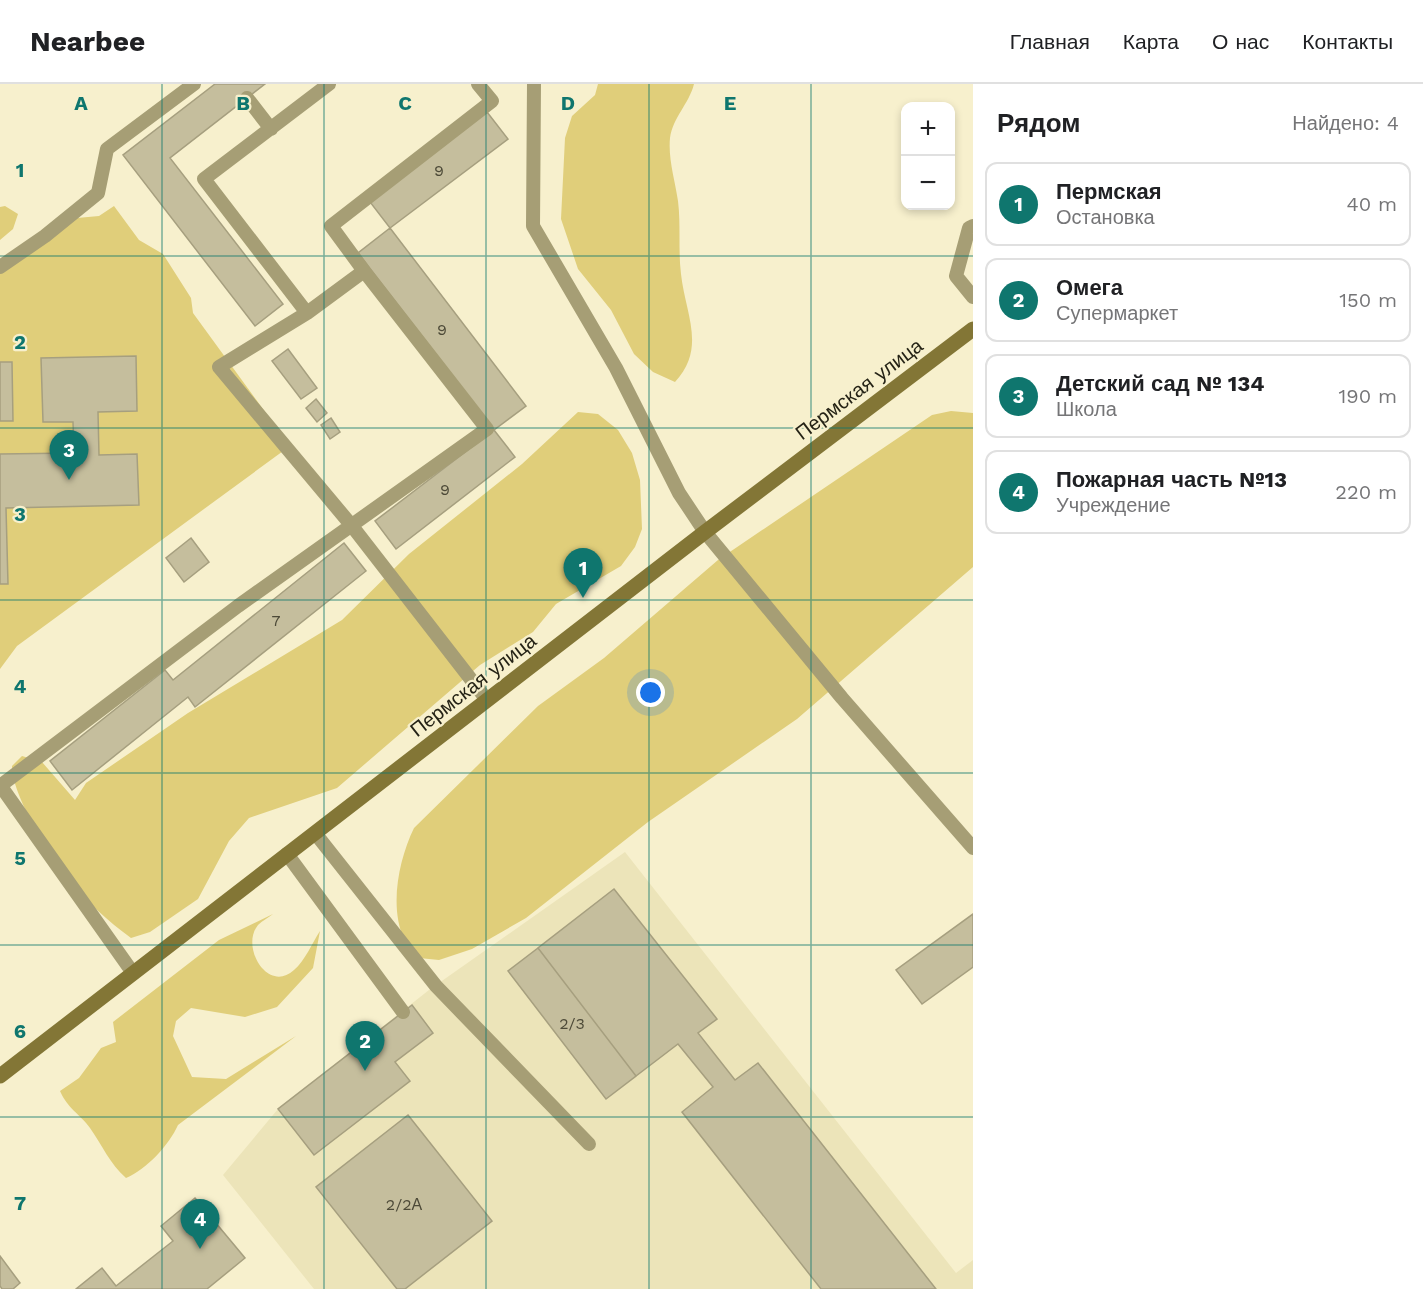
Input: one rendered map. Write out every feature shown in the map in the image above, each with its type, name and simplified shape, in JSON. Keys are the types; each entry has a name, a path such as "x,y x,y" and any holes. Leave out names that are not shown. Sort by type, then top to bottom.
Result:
{"street":[{"name":"Пермская улица","path":"0,1076 705,532 973,329"}],"lane":[{"path":"0,267 45,236 98,193 107,149 194,84"},
{"path":"307,313 204,179 329,84"},
{"path":"133,973 0,785 238,606 487,429 331,226 492,101 478,84"},
{"path":"534,84 533,226 616,368 679,493 705,532 842,698 973,848"},
{"path":"247,98 271,129"},
{"path":"973,226 969,228 956,276 973,297"},
{"path":"364,271 307,313 219,367 352,526 487,700"},
{"path":"315,833 436,986 589,1144"},
{"path":"287,854 403,1012"}],"shaded area":[{"path":"598,84 694,84 674,124 670,138 671,162 679,210 681,274 692,330 690,356 685,369 675,382 653,372 634,354 611,310 578,269 561,219 565,138 572,116 595,95"},
{"path":"5,206 18,214 13,229 0,240 0,207"},
{"path":"114,206 139,240 163,254 191,298 193,313 290,446 17,646 0,669 0,263 66,219 99,216"},
{"path":"951,411 973,413 973,567 797,719 648,822 526,918 472,949 439,960 419,958 404,939 397,912 400,868 414,828 538,706 604,658 718,560 932,415"},
{"path":"578,412 598,414 618,430 632,453 640,480 642,529 635,547 621,566 556,604 533,632 480,665 337,788 249,818 229,841 198,899 150,932 131,938 83,896 52,858 25,809 13,778 12,766 22,756 42,762 75,800 86,783 188,713 342,620 409,554 522,464"},
{"path":"625,852 956,1273 973,1260 973,1289 314,1289 223,1175 278,1109 429,990"},
{"path":"273,914 258,925 253,934 252,945 260,965 266,972 275,976 284,976 302,962 320,931 313,968 277,1007 245,1017 191,1008 176,1021 173,1036 192,1077 226,1079 296,1036 178,1125 156,1156 142,1169 126,1178 115,1167 90,1128 60,1091 79,1078 101,1048 116,1042 113,1022 219,940"}],"building":[{"path":"215,84 265,84 170,158 283,304 255,326 123,155"},
{"path":"487,112 508,139 390,228 370,202"},
{"path":"390,228 526,406 494,430 358,253"},
{"path":"288,349 317,388 301,399 272,361"},
{"path":"136,356 137,411 98,412 99,455 137,454 139,505 6,508 8,584 0,584 0,454 74,453 73,422 43,422 41,358"},
{"path":"0,362 12,362 13,421 0,421"},
{"path":"316,399 327,413 317,422 306,408"},
{"path":"331,418 340,432 330,439 321,425"},
{"path":"494,430 515,457 396,549 375,521"},
{"path":"191,538 209,562 184,582 166,558"},
{"path":"344,543 366,571 195,707 188,697 72,790 50,761 165,670 173,680"},
{"path":"614,889 717,1019 698,1033 735,1080 758,1063 936,1289 821,1289 682,1112 713,1087 678,1044 636,1076 538,948"},
{"path":"973,914 973,967 922,1004 896,970"},
{"path":"538,948 636,1076 606,1099 508,971"},
{"path":"412,1005 433,1033 395,1062 410,1081 314,1155 278,1109"},
{"path":"408,1115 492,1221 405,1289 397,1289 316,1187"},
{"path":"195,1198 245,1258 207,1289 76,1289 102,1268 116,1286 173,1241 161,1226"},
{"path":"0,1256 20,1283 13,1289 2,1289 0,1286"}],"place":[{"name":"Детский сад № 134","path":"69,480"},
{"name":"Пермская","path":"583,598"},
{"name":"Омега","path":"365,1071"},
{"name":"Пожарная часть №13","path":"200,1249"}]}
